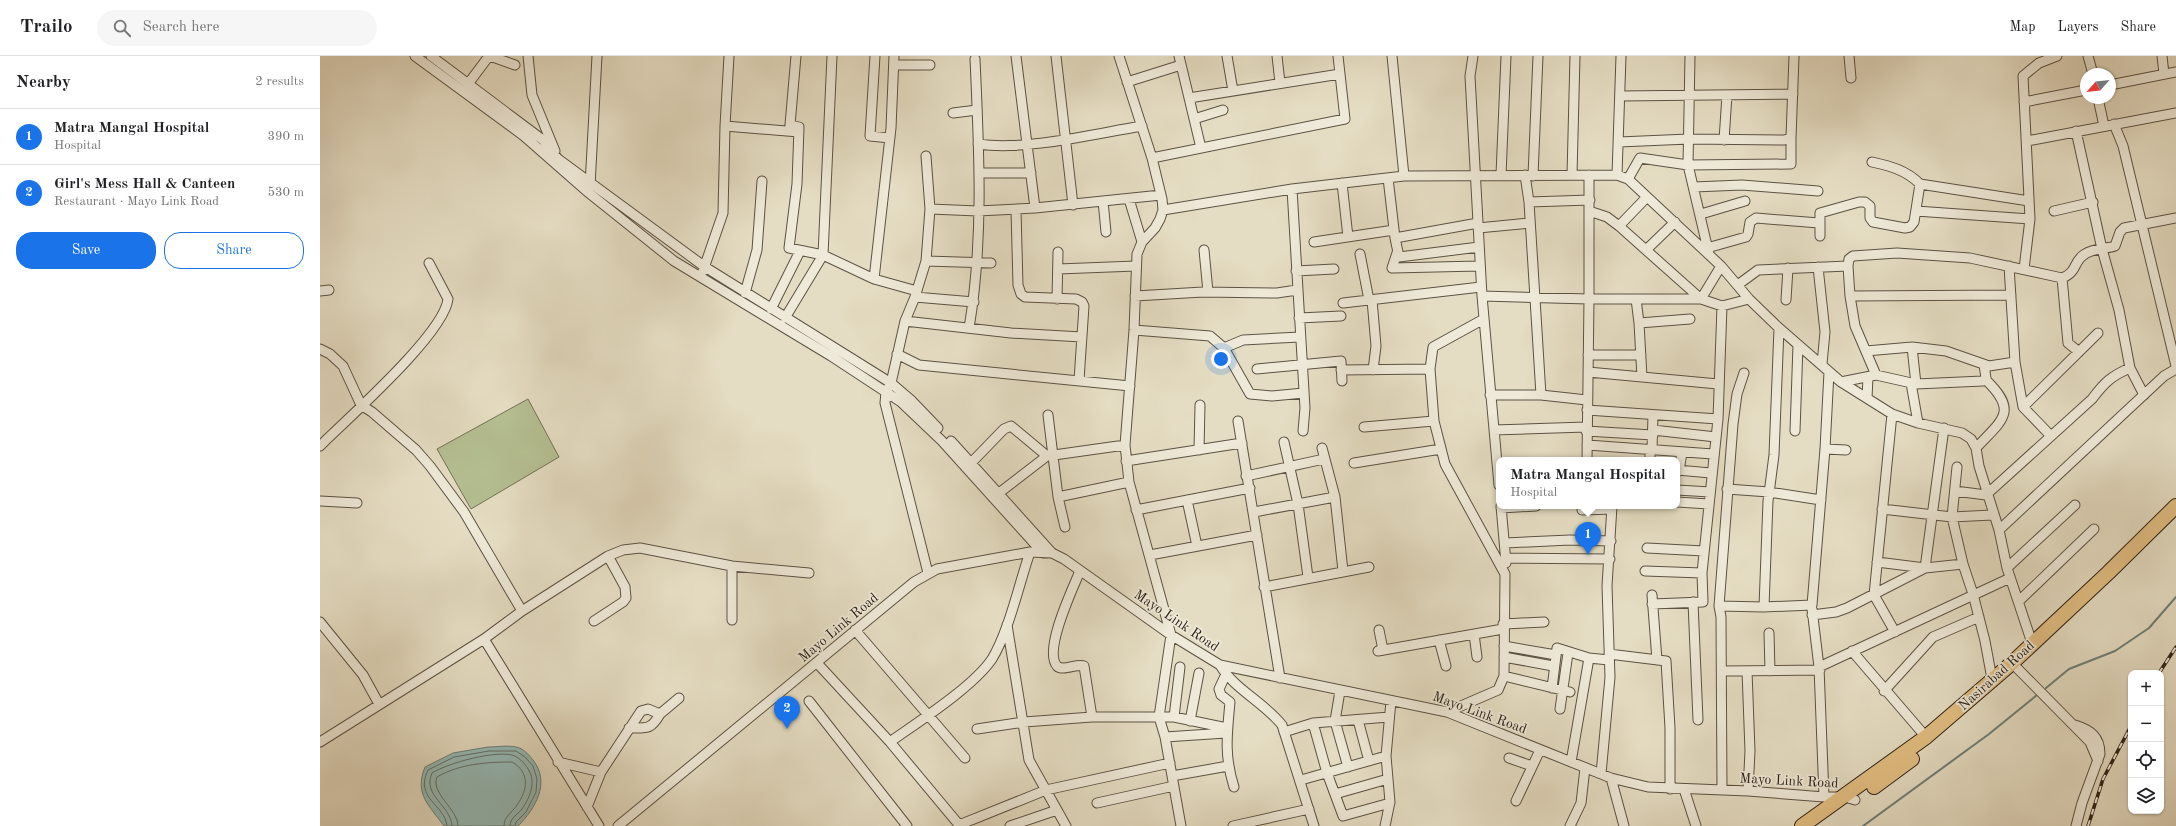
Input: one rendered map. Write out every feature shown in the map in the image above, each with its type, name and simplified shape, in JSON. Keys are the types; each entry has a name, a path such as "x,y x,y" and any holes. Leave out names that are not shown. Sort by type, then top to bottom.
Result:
{"highway":[{"name":"Nasirabad Road","path":"1816,826 1926,737 1992,679 2014,665 2032,643 2108,573 2176,506"},
{"name":"Nasirabad Road","path":"1802,826 1894,774 2014,665 2060,629 2176,520"}],"street":[{"path":"415,56 429,58 468,84 543,140 557,161 589,193 663,252 700,278 832,356 910,410 942,441 1047,553"},
{"path":"468,84 490,56 515,65"},
{"path":"528,56 532,95 557,161"},
{"path":"589,193 597,56"},
{"path":"700,278 705,267 722,213 729,56"},
{"path":"796,56 790,125 799,127 799,132 797,184 789,248 823,255 874,279 916,294 974,302"},
{"path":"785,318 823,255 832,56"},
{"path":"875,56 870,136 890,138"},
{"path":"1016,56 1035,208"},
{"path":"1056,56 1073,205"},
{"path":"1119,56 1152,158 1163,210 1156,228 1142,242 1137,254 1134,330 1125,445 1129,482 1171,635 1159,717 1170,763 1179,825"},
{"path":"1227,56 1233,91"},
{"path":"1277,56 1280,83"},
{"path":"1152,158 1345,119 1338,56"},
{"path":"1392,56 1404,176"},
{"path":"1473,56 1470,76 1482,320 1497,457"},
{"path":"1501,175 1506,56"},
{"path":"1538,56 1529,176 1529,202 1541,396"},
{"path":"1572,175 1575,56"},
{"path":"1617,175 1620,56"},
{"path":"1690,56 1688,165 1701,214 1708,251"},
{"path":"1628,179 1640,158 1688,165 1791,164 1794,56"},
{"path":"1849,56 1851,78"},
{"path":"2024,269 2030,219 2023,76 2039,62 2057,56"},
{"path":"2088,56 2091,68"},
{"path":"2162,56 2164,74"},
{"path":"429,58 524,136 557,161 590,182 705,267 770,309 891,383 912,401 999,493 1047,553"},
{"path":"969,328 974,302 979,173 975,59"},
{"path":"874,279 890,138 894,61 930,65"},
{"path":"1127,82 1180,61 1201,148"},
{"path":"2116,84 2176,72"},
{"path":"1189,98 1340,74"},
{"path":"2024,102 2080,91"},
{"path":"1620,96 1793,94"},
{"path":"1724,140 1727,95"},
{"path":"2099,104 2104,126"},
{"path":"953,112 977,110"},
{"path":"1194,119 1223,110"},
{"path":"2026,141 2176,113"},
{"path":"1998,530 2164,376 2176,368 2122,146 2114,124"},
{"path":"725,126 799,132"},
{"path":"978,144 996,146 1027,144 1142,126"},
{"path":"2076,131 2093,202 2102,249 2119,310 2130,368 2144,395"},
{"path":"1619,142 1689,139 1784,140 1791,138"},
{"path":"926,156 930,209 926,261 916,294 905,321 891,383 886,392 887,414 928,573"},
{"path":"1872,162 1906,172 1920,184 2029,201"},
{"path":"979,173 1031,173"},
{"path":"1587,457 1589,175"},
{"path":"1163,210 1292,189 1404,176 1617,175 1628,179 1708,251 1739,284 1749,299 1779,328 1841,382 1892,414 1918,423 1962,433 1971,439 1976,448 1986,495 1998,530 2007,568 2032,643"},
{"path":"1388,178 1397,253 1392,268 1479,266"},
{"path":"745,293 757,250 762,181"},
{"path":"1342,183 1348,237"},
{"path":"1820,236 1819,215 1823,211 1836,210 1859,202 1865,202 1870,206 1870,218 1873,222 1905,228 1910,227 1914,222 1920,184"},
{"path":"1694,187 1742,185 1818,191"},
{"path":"1292,189 1304,393 1303,431"},
{"path":"930,209 978,211 1016,210 1161,195"},
{"path":"1619,226 1647,197"},
{"path":"1129,199 1142,242"},
{"path":"1529,202 1590,200"},
{"path":"1103,201 1106,232"},
{"path":"1701,214 1745,201"},
{"path":"2054,211 2093,202"},
{"path":"1016,210 1018,290 1025,297 1076,299 1082,302 1084,306 1079,380"},
{"path":"1589,211 1607,217 1619,226 1701,299"},
{"path":"1916,211 2030,219"},
{"path":"1708,251 1746,237 1750,222 1756,218 1819,223"},
{"path":"1867,398 1872,376 1866,351 1855,326 1850,296 1848,266 1849,259 1853,256 1896,253 1970,258 2062,278 2072,274 2079,258 2086,253 2112,248 2118,244 2120,232 2124,228 2176,218"},
{"path":"1646,250 1675,222"},
{"path":"1314,242 1348,237 1530,223"},
{"path":"1397,253 1401,258 1479,247"},
{"path":"1204,250 1208,292"},
{"path":"770,309 800,251"},
{"path":"1058,252 1058,299"},
{"path":"1360,254 1370,300 1376,346 1373,370"},
{"path":"926,261 991,263"},
{"path":"320,446 361,405 376,393 427,338 445,310 447,305 447,295 429,263"},
{"path":"1058,269 1136,266"},
{"path":"1701,299 1721,266"},
{"path":"1739,284 1758,270 1848,266"},
{"path":"2008,266 2015,362 2023,407 2051,436"},
{"path":"1818,267 1825,332 1822,364"},
{"path":"1786,300 1788,268"},
{"path":"1296,271 1334,269"},
{"path":"2062,278 2068,343 2079,352"},
{"path":"1343,303 1481,287"},
{"path":"1135,296 1208,292 1276,293 1297,290"},
{"path":"1850,296 2011,295"},
{"path":"1482,296 1588,299 1701,299 1722,306 1749,299"},
{"path":"1636,299 1642,376"},
{"path":"1703,602 1702,573 1713,454 1718,419 1718,384 1722,306"},
{"path":"1299,318 1341,316"},
{"path":"1639,323 1690,319"},
{"path":"1482,320 1433,348 1430,369 1434,421 1445,464 1505,574"},
{"path":"905,321 1011,333 1082,337"},
{"path":"1764,607 1769,492 1774,455 1779,328"},
{"path":"1134,330 1210,336 1224,348 1250,394 1272,396 1304,393"},
{"path":"2023,407 2098,333"},
{"path":"1224,348 1242,340 1300,337"},
{"path":"1795,430 1798,345"},
{"path":"1866,351 1912,347 1946,351 1984,365 1995,366 2015,362"},
{"path":"1912,347 1918,423"},
{"path":"320,349 330,354 343,366 361,405 372,412 416,450 430,466 464,512 522,611"},
{"path":"897,354 919,365 1130,386"},
{"path":"1588,354 1641,355"},
{"path":"1257,369 1341,362 1342,381"},
{"path":"1976,448 1999,423 2003,417 2005,409 2000,395 1986,380 1984,365"},
{"path":"1955,491 1986,495 2092,399 2115,374 2130,368"},
{"path":"1341,370 1430,369"},
{"path":"1588,372 1718,384"},
{"path":"1824,798 1820,668 1812,615 1812,605 1825,449 1829,372"},
{"path":"1722,790 1722,671 1720,602 1727,490 1737,394 1744,373"},
{"path":"1841,382 1872,376 1914,383 1986,380"},
{"path":"1490,395 1541,396 1587,400"},
{"path":"1199,450 1200,405"},
{"path":"1587,410 1718,419"},
{"path":"1892,414 1874,595 1895,632"},
{"path":"1048,415 1050,456 1065,527"},
{"path":"1650,457 1653,415"},
{"path":"1238,421 1246,476 1250,488 1258,535 1264,587 1280,678"},
{"path":"1364,427 1434,421"},
{"path":"971,463 1004,429 1011,426 1050,456"},
{"path":"1925,568 1944,428"},
{"path":"1494,430 1586,429 1716,437"},
{"path":"1284,442 1298,504 1308,578"},
{"path":"1126,461 1242,443"},
{"path":"999,493 1050,456 1125,445"},
{"path":"1587,445 1713,454"},
{"path":"1322,448 1335,498 1343,571"},
{"path":"1354,463 1441,449"},
{"path":"1825,449 1846,450"},
{"path":"1680,461 1682,452"},
{"path":"1246,476 1324,460"},
{"path":"1957,467 1952,517 1963,564 1979,617 1992,679"},
{"path":"1680,470 1712,473"},
{"path":"1058,497 1129,482"},
{"path":"1136,510 1250,488"},
{"path":"1680,490 1710,489 1769,492 1821,500"},
{"path":"1254,512 1335,498"},
{"path":"1187,500 1197,546"},
{"path":"320,501 357,503"},
{"path":"1680,502 1708,504"},
{"path":"2007,568 2075,505"},
{"path":"1447,712 1498,690 1504,676 1503,626 1506,558 1501,509"},
{"path":"1582,510 1597,509"},
{"path":"1602,774 1609,692 1607,586 1610,559 1612,509"},
{"path":"1882,509 1952,517 1992,515"},
{"path":"2019,601 2094,529"},
{"path":"1150,555 1258,535"},
{"path":"1487,541 1504,539 1611,541"},
{"path":"320,742 484,639 522,611 608,556 623,550 640,548 732,566 810,573"},
{"path":"1646,548 1704,551"},
{"path":"890,742 966,685 991,660 1007,624 1030,552"},
{"name":"Mayo Link Road","path":"618,826 817,663 855,630 928,573 937,568 1030,552 1047,553 1080,571 1171,635 1220,665 1447,712 1611,778 1648,787 1748,791 1824,798 1850,798"},
{"path":"594,621 626,598 625,586 608,556"},
{"path":"1506,558 1610,559"},
{"path":"1877,562 1925,568 1963,564"},
{"path":"732,566 732,620"},
{"path":"1264,587 1369,567"},
{"path":"1812,615 1836,612 1874,595 1925,568"},
{"path":"1080,571 1061,616 1056,637 1055,660 1061,668 1080,665 1084,666 1092,718"},
{"path":"1645,571 1702,573"},
{"path":"1722,671 1820,668 1852,651 2010,578"},
{"path":"1657,660 1652,599 1720,602 1764,607 1812,605"},
{"path":"1693,602 1698,720"},
{"path":"1884,691 1933,637 1979,617"},
{"path":"320,622 363,675 379,704"},
{"path":"1379,630 1380,651 1474,634 1503,626 1544,622"},
{"path":"1007,624 1029,760 1066,826"},
{"path":"855,630 966,758"},
{"path":"1769,633 1770,670"},
{"path":"1474,634 1477,657"},
{"path":"484,639 558,762 599,826"},
{"path":"1439,640 1446,666"},
{"path":"1504,646 1556,656"},
{"path":"1561,690 1554,666 1557,648 1568,653 1589,658 1609,657 1666,660 1670,728 1670,789"},
{"path":"1852,651 1884,691 1926,737"},
{"path":"1560,709 1561,690 1568,653"},
{"path":"1504,657 1554,666"},
{"path":"1571,762 1589,658"},
{"path":"817,663 890,742 960,826 1046,790 1170,763"},
{"path":"1220,665 1222,681 1219,694 1230,702 1227,730 1228,766 1234,788"},
{"path":"2014,665 2073,725 2090,731 2098,740 2100,754 2082,803 2076,826"},
{"path":"1174,717 1180,667"},
{"path":"1747,670 1750,751 1748,791"},
{"path":"1190,721 1199,673"},
{"path":"1504,676 1561,690"},
{"path":"1222,681 1275,716 1284,732 1301,780 1314,826"},
{"path":"1340,691 1335,721 1348,767"},
{"path":"629,728 650,727 654,724 660,714 679,698"},
{"path":"810,701 907,826"},
{"path":"1385,826 1390,803 1386,756 1391,701"},
{"path":"587,807 601,772 629,728 643,710 648,709 660,714"},
{"path":"977,729 1024,722 1092,718 1174,717 1227,730"},
{"path":"1284,732 1313,724 1389,717"},
{"path":"1358,720 1369,760"},
{"path":"1313,724 1327,773 1343,816 1390,803"},
{"path":"1165,737 1227,730"},
{"path":"1516,801 1540,750"},
{"path":"1301,780 1386,756"},
{"path":"1509,758 1532,766"},
{"path":"558,762 601,772"},
{"path":"1172,776 1228,766"},
{"path":"1570,826 1581,803 1585,768"},
{"path":"1611,778 1624,826"},
{"path":"1335,794 1388,779"},
{"path":"1097,803 1174,786"},
{"path":"1684,789 1696,826"},
{"path":"1233,826 1309,809"},
{"path":"1010,826 1057,810"}],"green space":[{"path":"528,399 559,457 471,509 437,449"}],"water":[{"path":"510,746 519,748 526,752 531,758 538,769 541,778 541,787 535,804 518,826 444,826 428,805 422,792 422,776 425,767 453,753 488,747"}],"waterway":[{"path":"2046,688 2069,669 2115,651 2149,628 2176,597"},
{"path":"1863,826 1989,734 2037,695"}],"railway":[{"path":"2161,670 2176,647"},
{"path":"2088,826 2103,779 2128,732"}],"place":[{"name":"Matra Mangal Hospital","path":"1588,555"},
{"name":"Girl's Mess Hall & Canteen","path":"787,729"}]}
